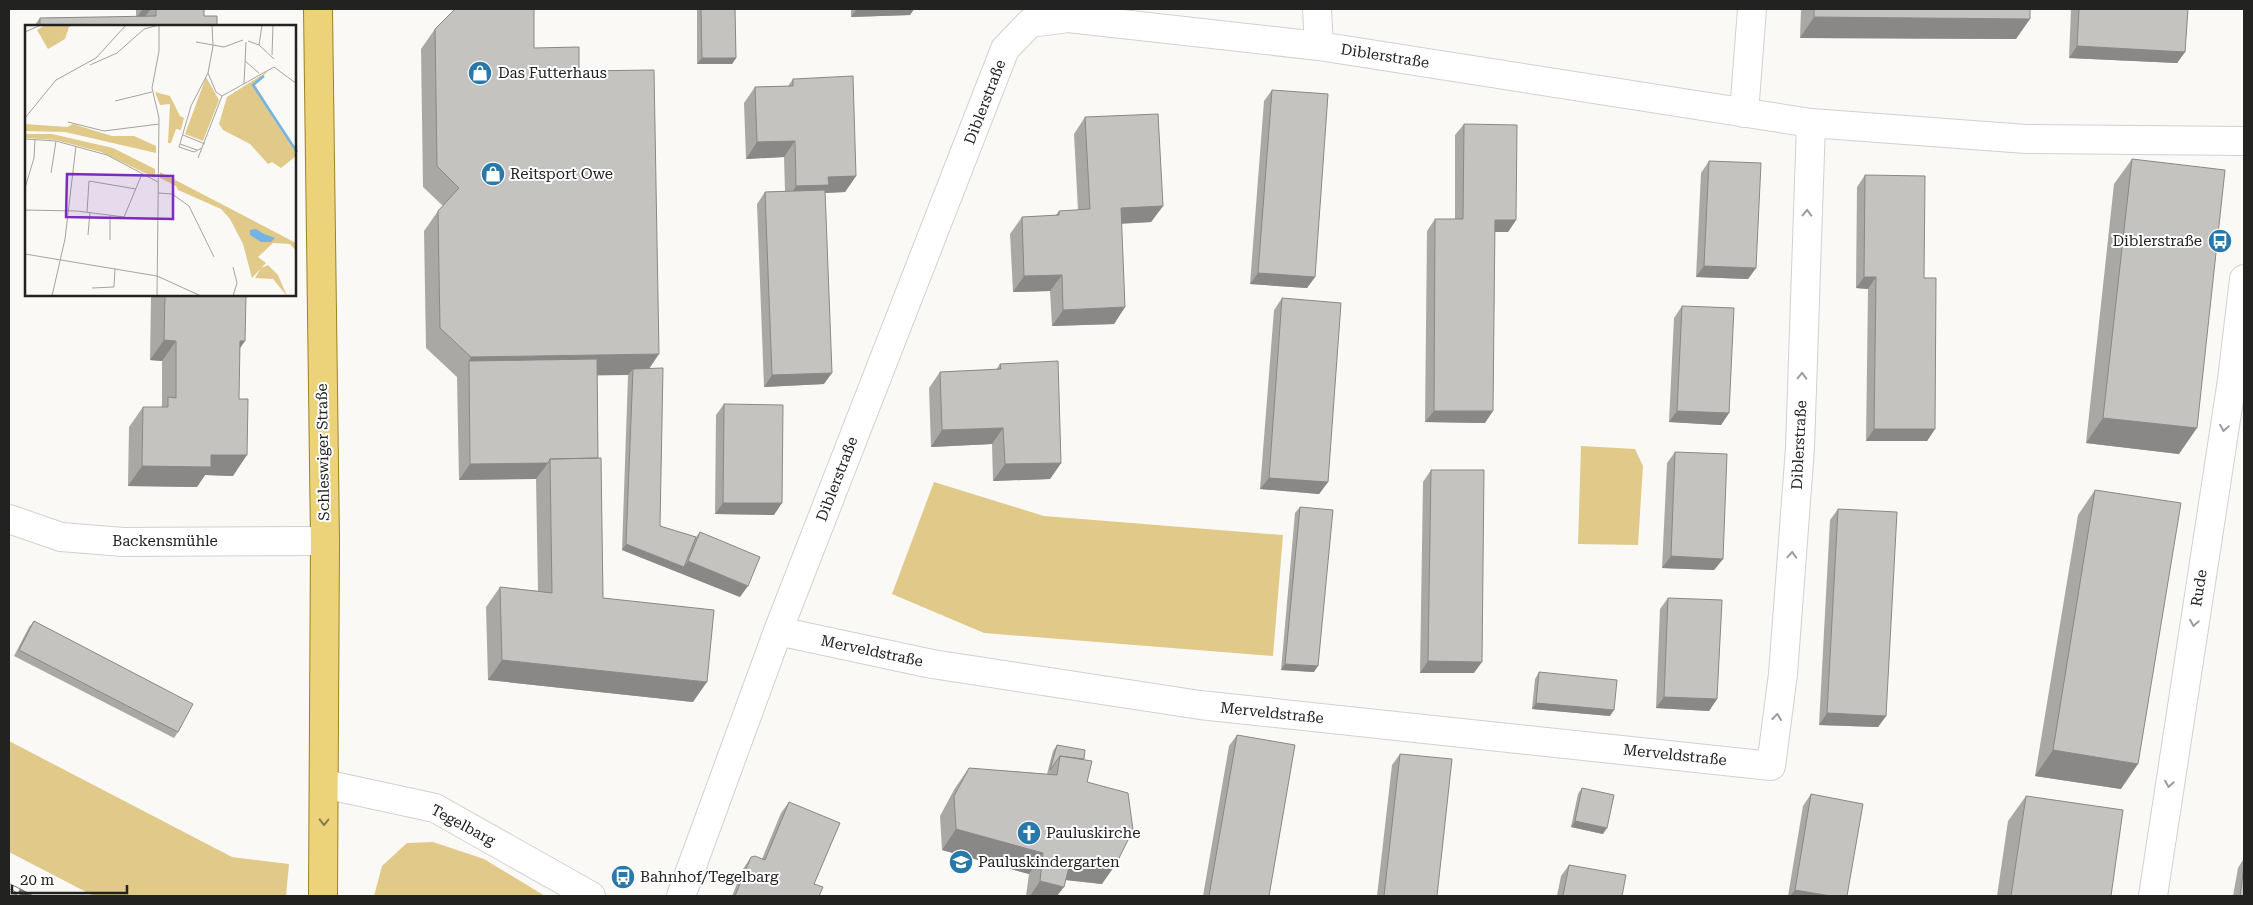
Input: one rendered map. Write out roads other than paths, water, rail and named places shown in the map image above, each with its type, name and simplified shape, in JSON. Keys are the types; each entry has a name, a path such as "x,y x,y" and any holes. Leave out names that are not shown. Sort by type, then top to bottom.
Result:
{"main road":[{"name":"Schleswiger Straße","path":"318,9 325,542 323,896"}],"street":[{"path":"1317,9 1319,46"},
{"path":"1744,113 1752,9"},
{"name":"Diblerstraße","path":"681,896 778,631 1005,50 1030,23 1068,18 1319,46 1811,123 2026,139 2244,141"},
{"name":"Diblerstraße","path":"1771,766 1784,665 1800,448 1811,123"},
{"name":"Rude","path":"2153,896 2232,380 2244,280"},
{"name":"Backensmühle","path":"9,520 61,536 123,542 325,542"},
{"name":"Merveldstraße","path":"778,631 932,664 1200,705 1771,766"},
{"name":"Tegelbarg","path":"324,784 436,808 592,896"}],"railway":[{"path":"9,886 29,896"}],"place":[{"name":"Das Futterhaus","path":"480,73"},
{"name":"Reitsport Owe","path":"493,174"},
{"name":"Diblerstraße","path":"2220,241"},
{"name":"Pauluskirche","path":"1029,833"},
{"name":"Pauluskindergarten","path":"961,862"},
{"name":"Bahnhof/Tegelbarg","path":"623,877"}]}
